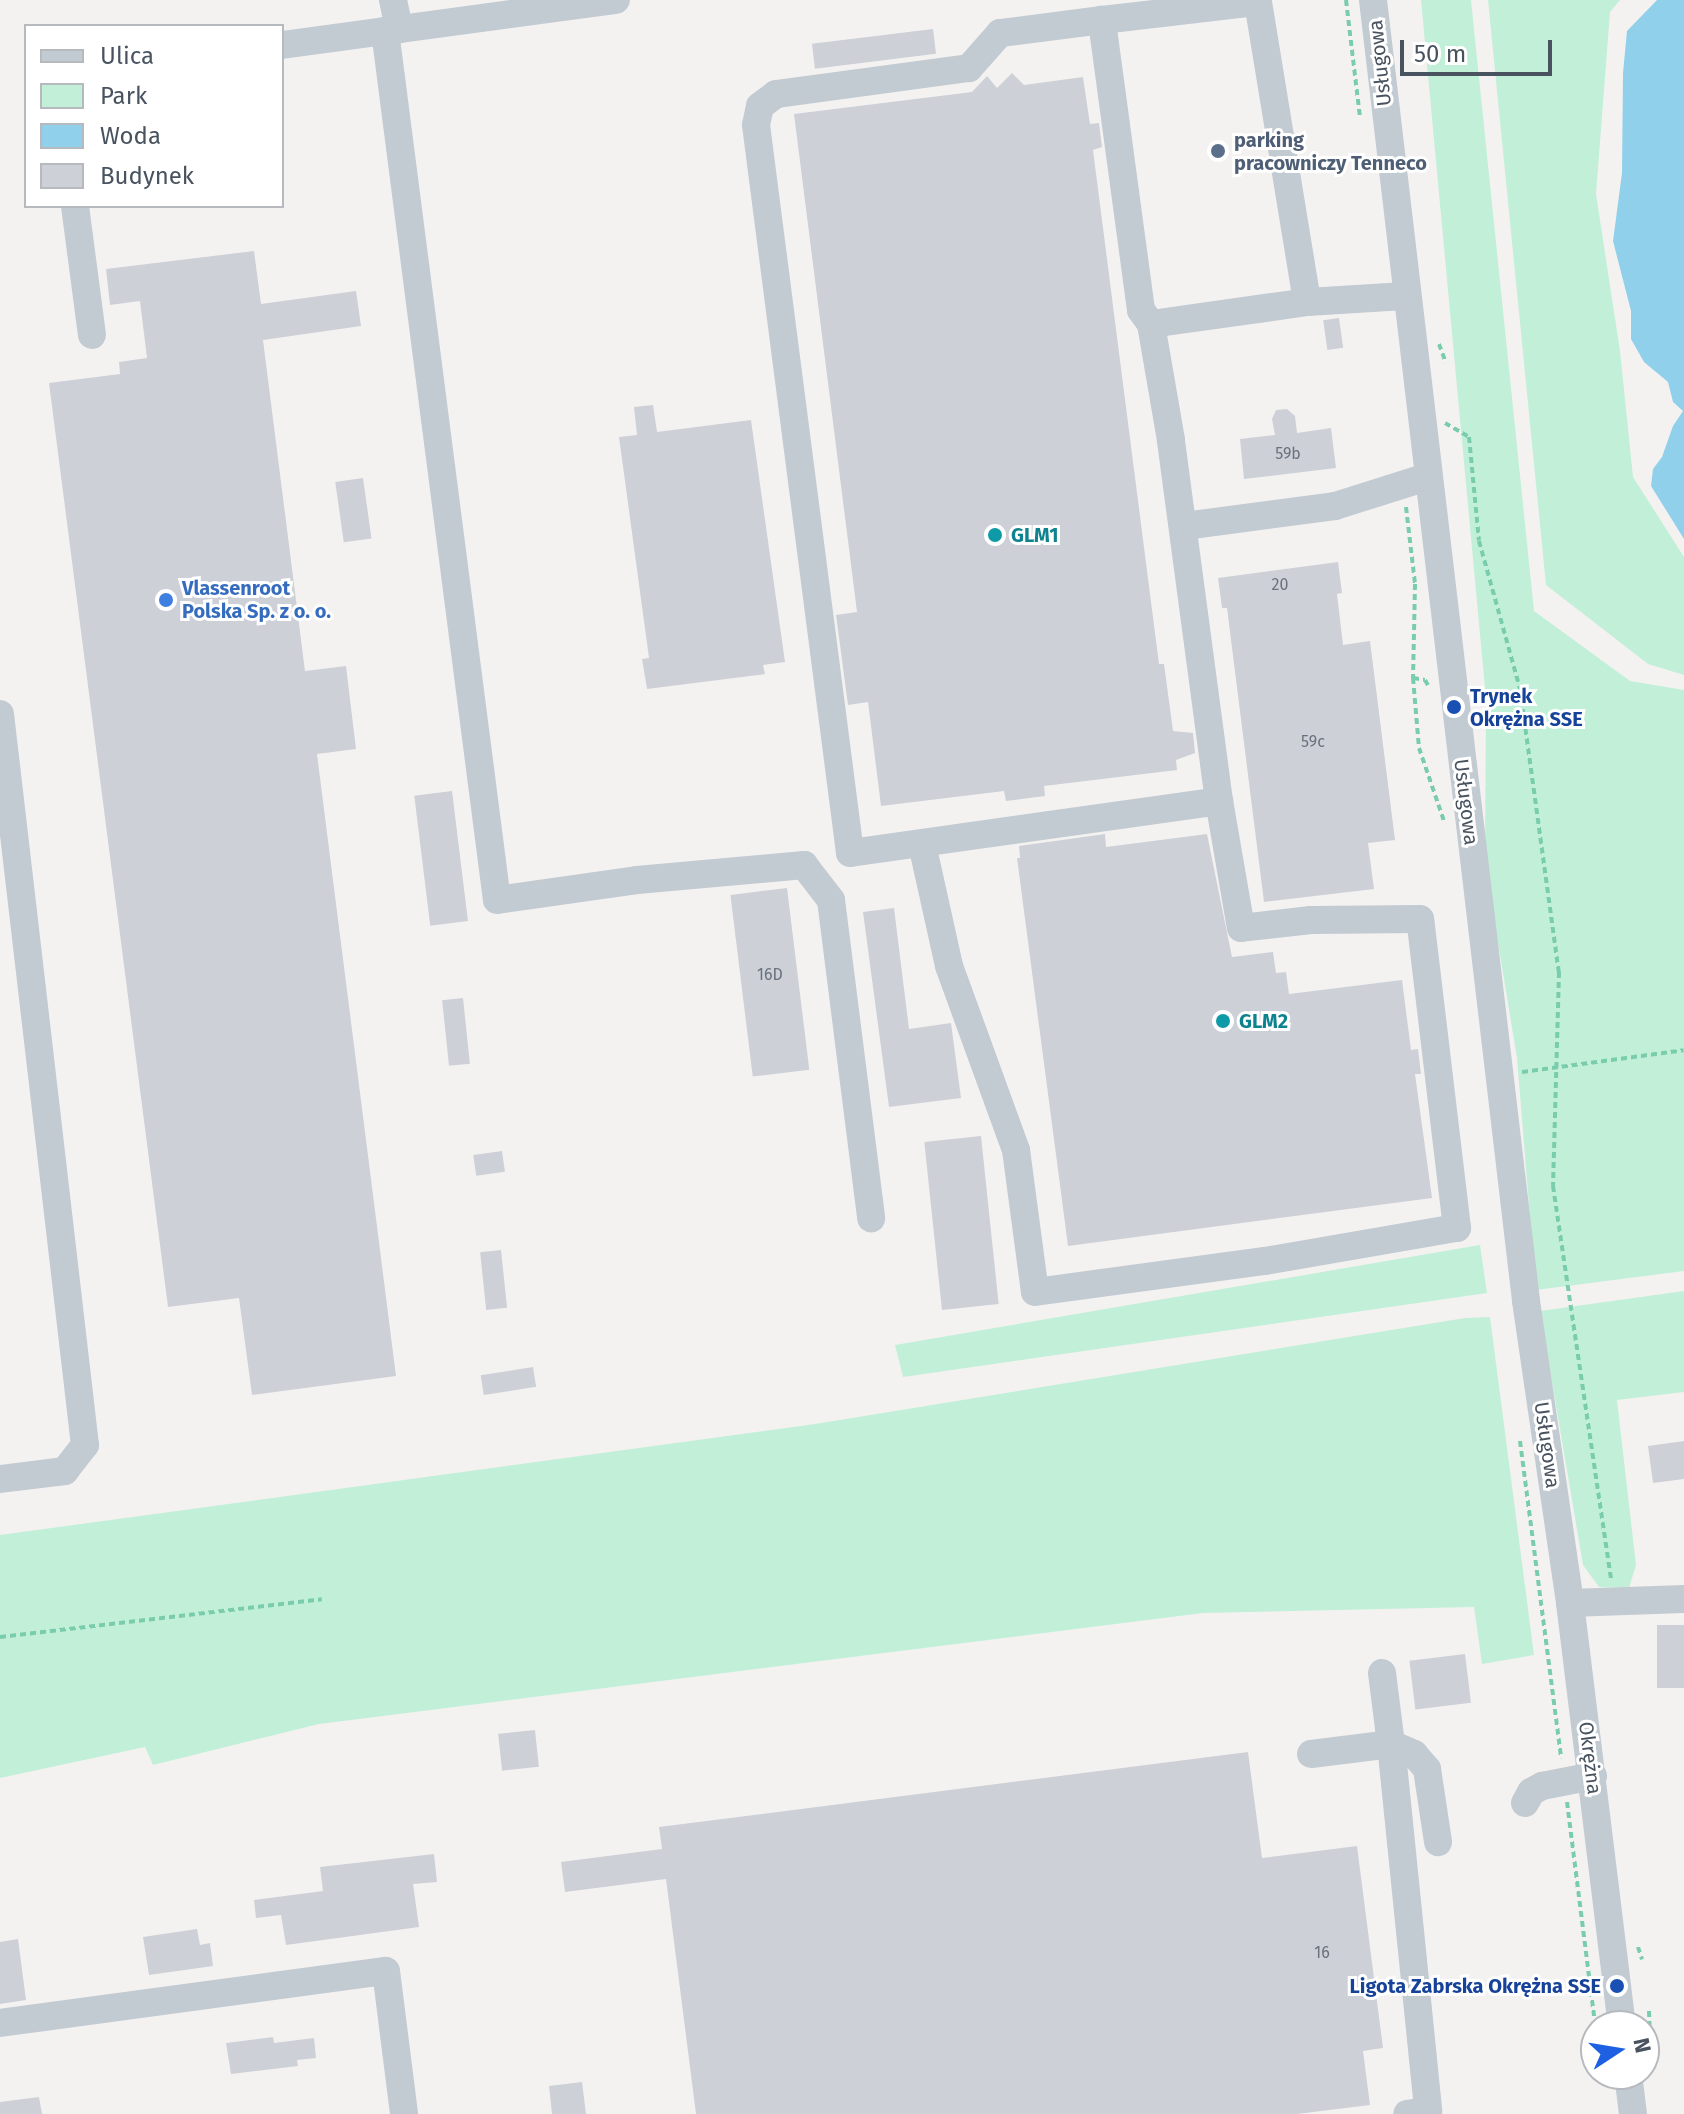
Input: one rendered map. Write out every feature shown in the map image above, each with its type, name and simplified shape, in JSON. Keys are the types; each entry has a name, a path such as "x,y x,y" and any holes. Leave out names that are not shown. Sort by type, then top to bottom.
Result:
{"street":[{"path":"393,0 392,30 497,900 637,880 804,865 820,881 831,900 871,1218"},
{"path":"284,45 616,0"},
{"name":"Usługowa","path":"1373,0 1405,296 1526,1301 1570,1603"},
{"path":"1219,801 850,853 756,125 760,106 776,94 969,68 1000,33 1258,2 1307,302"},
{"path":"922,844 949,966 1016,1150 1035,1292 1265,1261 1457,1228 1420,919 1311,920 1241,928 1219,801 1184,526 1151,324 1141,310 1102,20"},
{"path":"75,208 92,335"},
{"path":"1151,324 1307,302 1405,296"},
{"path":"1184,526 1335,506 1427,477"},
{"path":"0,714 85,1445 65,1471 0,1479"},
{"path":"1570,1603 1684,1599"},
{"name":"Okrężna","path":"1570,1603 1620,2010"},
{"path":"1382,1673 1428,2111 1407,2114"},
{"path":"1311,1754 1391,1744 1414,1754 1427,1769 1438,1842"},
{"path":"1525,1803 1531,1792 1542,1786 1593,1776"},
{"path":"0,2023 386,1971 404,2114"},
{"path":"1633,2114 1637,2090"}],"path":[{"path":"1420,408 1469,437 1479,541 1520,689 1559,972 1553,1186 1614,1602"},
{"path":"1413,678 1425,680 1429,688"},
{"path":"1428,772 1440,766"},
{"path":"1499,1074 1684,1050"},
{"path":"0,1637 322,1599"}],"green space":[{"path":"1421,0 1471,0 1534,611 1630,681 1684,690 1684,1271 1536,1290 1517,1058 1485,864 1486,699"},
{"path":"1488,0 1620,0 1610,12 1596,194 1620,351 1633,477 1684,557 1684,675 1648,664 1546,585"},
{"path":"1480,1245 1487,1293 903,1377 895,1345"},
{"path":"1684,1291 1684,1392 1617,1400 1636,1565 1629,1588 1599,1587 1583,1565 1540,1311"},
{"path":"1490,1317 1534,1655 1482,1664 1474,1607 1203,1613 319,1724 153,1765 145,1747 0,1778 0,1535 815,1424 1465,1318"}],"water":[{"path":"1657,0 1684,0 1684,539 1651,486 1653,469 1662,457 1673,426 1683,411 1673,402 1668,382 1644,362 1631,339 1631,311 1613,241 1622,173 1623,73 1627,31"}],"building":[{"path":"933,29 936,54 815,69 812,44"},
{"path":"1012,73 1024,85 1083,77 1090,124 1099,123 1102,147 1093,150 1159,664 1164,664 1173,731 1193,733 1195,753 1176,760 1177,770 1044,786 1045,796 1006,801 1004,791 881,806 868,702 848,705 836,615 857,612 794,114 972,92 987,76 997,88"},
{"path":"254,251 261,304 356,291 361,326 263,340 305,671 346,666 356,749 317,754 396,1376 252,1395 239,1298 168,1307 49,383 120,374 119,362 147,358 140,301 110,305 106,269"},
{"path":"1339,318 1343,348 1327,350 1323,320"},
{"path":"653,405 657,432 751,420 785,662 763,665 765,674 647,689 642,659 649,658 619,437 637,435 634,407"},
{"path":"1287,409 1295,416 1297,433 1331,428 1336,468 1244,479 1240,439 1275,435 1272,419 1276,410"},
{"path":"363,478 371,538 344,542 335,482"},
{"path":"1338,562 1342,593 1337,594 1343,645 1370,641 1395,840 1368,843 1374,889 1264,902 1227,608 1222,608 1218,578"},
{"path":"452,791 468,921 430,926 414,796"},
{"name":"GLM2","path":"1105,834 1106,847 1207,834 1232,957 1273,952 1276,973 1286,972 1289,994 1402,980 1411,1050 1418,1049 1421,1074 1415,1074 1432,1198 1068,1246 1017,858 1020,858 1019,846"},
{"path":"787,888 809,1070 753,1077 730,895"},
{"path":"894,908 909,1029 951,1023 961,1098 889,1107 863,912"},
{"path":"463,998 470,1064 449,1066 442,1000"},
{"path":"981,1136 999,1304 942,1310 924,1142"},
{"path":"502,1151 505,1172 476,1176 473,1155"},
{"path":"501,1250 507,1308 486,1310 480,1252"},
{"path":"533,1367 536,1387 484,1395 481,1375"},
{"path":"1684,1441 1684,1479 1653,1483 1648,1446"},
{"path":"1657,1625 1684,1625 1684,1688 1657,1688"},
{"path":"1465,1654 1471,1703 1415,1709 1409,1661"},
{"path":"535,1730 539,1767 502,1771 498,1734"},
{"path":"1248,1752 1262,1858 1357,1846 1383,2048 1363,2051 1370,2105 1297,2114 696,2114 666,1879 565,1892 561,1862 662,1849 659,1827"},
{"path":"434,1854 437,1882 413,1884 419,1927 286,1945 281,1915 256,1918 254,1900 323,1891 320,1867"},
{"path":"197,1929 200,1945 210,1943 213,1966 149,1975 143,1937"},
{"path":"18,1939 26,2000 0,2004 0,1942"},
{"path":"273,2037 274,2043 314,2038 316,2058 297,2060 298,2066 231,2074 226,2043"},
{"path":"582,2082 586,2114 552,2114 549,2086"},
{"path":"39,2097 42,2114 0,2114 0,2102"}],"place":[{"name":"parking pracowniczy Tenneco","path":"1218,151"},
{"name":"GLM1","path":"995,535"},
{"name":"Vlassenroot Polska Sp. z o. o.","path":"166,600"},
{"name":"Trynek Okrężna SSE","path":"1454,707"},
{"name":"GLM2","path":"1223,1021"},
{"name":"Ligota Zabrska Okrężna SSE","path":"1617,1986"}]}
